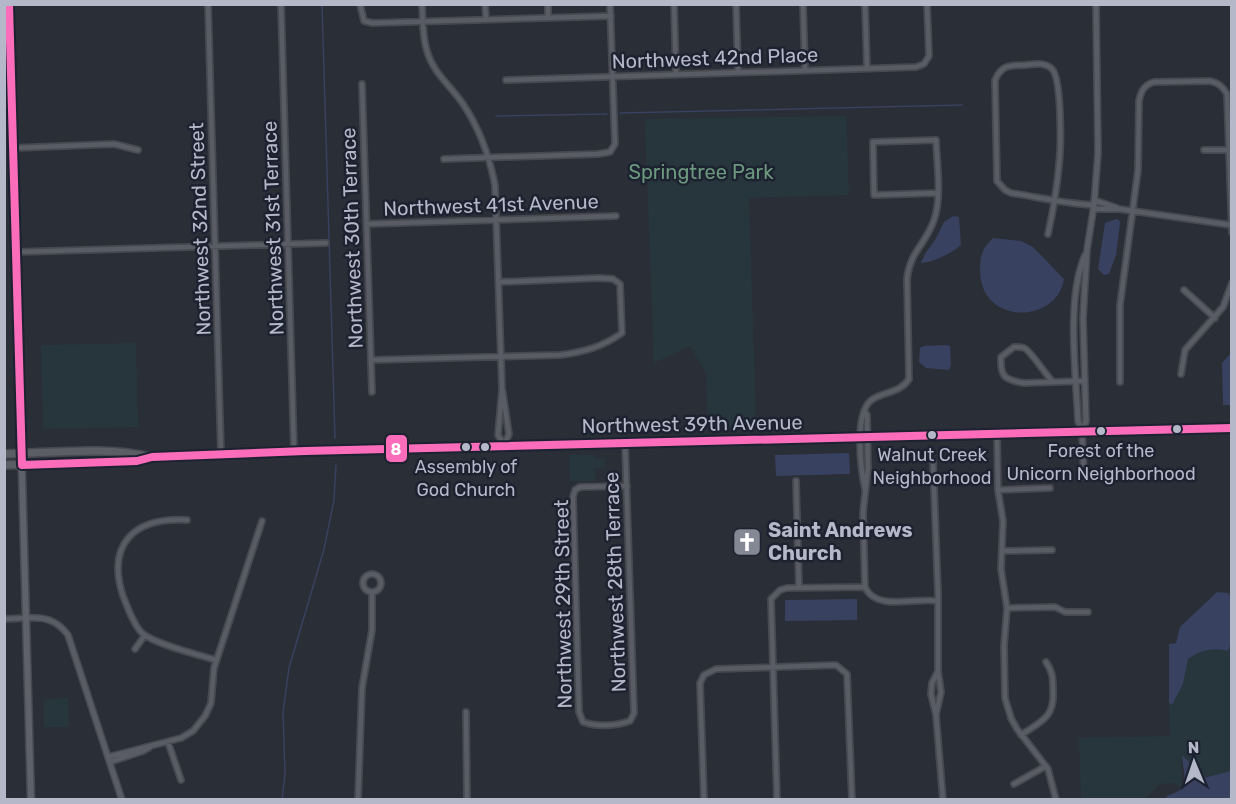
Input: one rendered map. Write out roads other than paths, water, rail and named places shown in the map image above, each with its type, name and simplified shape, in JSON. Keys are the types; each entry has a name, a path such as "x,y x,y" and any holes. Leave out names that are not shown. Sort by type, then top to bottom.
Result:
{"main road":[{"path":"9,4 31,800"},
{"name":"Northwest 39th Avenue","path":"4,465 138,461 153,457 294,451 1232,428"},
{"name":"Northwest 39th Avenue","path":"4,456 22,453 75,452 137,453 153,457"}],"street":[{"name":"Northwest 32nd Street","path":"208,4 221,454"},
{"name":"Northwest 31st Terrace","path":"281,4 294,451"},
{"path":"360,4 364,21 373,23 611,16"},
{"path":"422,4 427,51 435,69 462,102 481,136 495,185 502,388 509,434 504,445"},
{"path":"485,4 486,19"},
{"path":"548,4 548,17"},
{"path":"444,159 610,152 615,144 610,4"},
{"path":"674,4 676,75"},
{"path":"736,4 738,72"},
{"path":"803,4 805,70"},
{"path":"865,4 867,68"},
{"name":"Northwest 42nd Place","path":"506,80 916,67 924,64 928,56 927,4"},
{"path":"1082,432 1086,421 1083,318 1087,250 1094,205 1098,153 1096,4"},
{"path":"1048,234 1055,199 1059,164 1057,75 1050,67 1039,64 1006,66 999,71 995,80 997,181 1005,190 1011,193 1055,199 1231,225"},
{"path":"1120,382 1120,305 1138,170 1139,101 1144,87 1154,82 1210,81 1220,84 1227,94 1232,232"},
{"name":"Northwest 30th Terrace","path":"362,84 372,392"},
{"path":"4,107 12,101"},
{"path":"4,113 12,120"},
{"path":"938,193 874,195 873,142 936,140 938,193 938,206 932,225 909,263 907,279 909,379 898,390 873,399 867,404 862,415 864,436 861,471 865,489 865,587 872,597 884,601 938,601"},
{"path":"13,148 114,144 138,150"},
{"path":"1204,150 1229,150"},
{"path":"1094,205 1119,209"},
{"name":"Northwest 41st Avenue","path":"367,224 616,216"},
{"path":"16,252 326,243"},
{"path":"1084,477 1076,381 1076,298 1081,267 1087,250"},
{"path":"371,360 560,355 584,352 600,346 621,333 621,284 613,279 500,282"},
{"path":"1181,374 1185,350 1215,318 1227,301 1232,283"},
{"path":"1184,290 1215,318"},
{"path":"1053,382 1031,352 1024,348 1014,347 1001,357 1000,368 1003,375 1009,379 1024,382 1053,382 1084,381"},
{"path":"502,388 498,431 504,445"},
{"path":"997,433 998,490 1003,521 1001,569 1007,608 1004,646 1005,698 1011,718 1046,766 1056,800"},
{"name":"Northwest 28th Terrace","path":"583,722 621,724 630,721 634,713 625,442"},
{"path":"933,461 938,671 941,692 936,715"},
{"path":"796,481 799,588"},
{"name":"Northwest 29th Street","path":"583,722 579,712 573,497 575,490 580,487 627,486"},
{"path":"998,490 1050,488"},
{"path":"187,520 163,520 146,525 134,533 119,555 117,575 136,625 145,635 216,660"},
{"path":"109,760 143,751 193,731 205,716 211,703 216,660 262,521"},
{"path":"1002,551 1052,550"},
{"path":"777,800 771,599 780,590 865,587"},
{"path":"358,800 362,688 372,630 372,592"},
{"path":"1007,608 1055,607 1065,612 1088,612"},
{"path":"4,619 50,619 63,628 68,635 122,800"},
{"path":"135,649 145,635"},
{"path":"1022,735 1047,716 1053,707 1053,672 1046,662"},
{"path":"704,800 700,683 704,675 716,669 836,665 847,674 852,800"},
{"path":"938,671 931,689 936,715 943,800"},
{"path":"466,712 467,800"},
{"path":"168,742 181,780"},
{"path":"1014,784 1046,766"}],"water":[{"path":"953,216 959,217 961,245 942,257 921,263 944,222"},
{"path":"1116,219 1120,223 1116,255 1109,274 1104,275 1098,269 1105,223"},
{"path":"993,238 1021,241 1033,247 1064,279 1058,294 1048,304 1035,311 1020,312 1005,310 993,302 984,289 980,261 982,253"},
{"path":"950,346 949,370 926,368 919,362 920,348"},
{"path":"1231,353 1231,405 1223,405 1222,363"},
{"path":"849,453 850,474 776,476 775,455"},
{"path":"1217,592 1228,593 1231,597 1231,643 1228,651 1207,650 1188,659 1183,684 1172,705 1169,703 1169,644 1176,643 1180,627"},
{"path":"857,599 857,620 785,621 785,600"},
{"path":"1182,756 1203,778 1231,771 1231,799 1165,799 1183,786"}],"waterway":[{"path":"322,4 335,438"},
{"path":"620,113 962,105"},
{"path":"496,116 607,114"},
{"path":"282,800 285,774 283,712 289,668 324,549 334,500 336,465"}],"place":[{"name":"Forest of the Unicorn Neighborhood","path":"1101,431"},
{"name":"Walnut Creek Neighborhood","path":"932,435"},
{"name":"Assembly of God Church","path":"466,447"},
{"name":"Saint Andrews Church","path":"747,542"}],"park label":[{"name":"Springtree Park","path":"701,172"}]}
